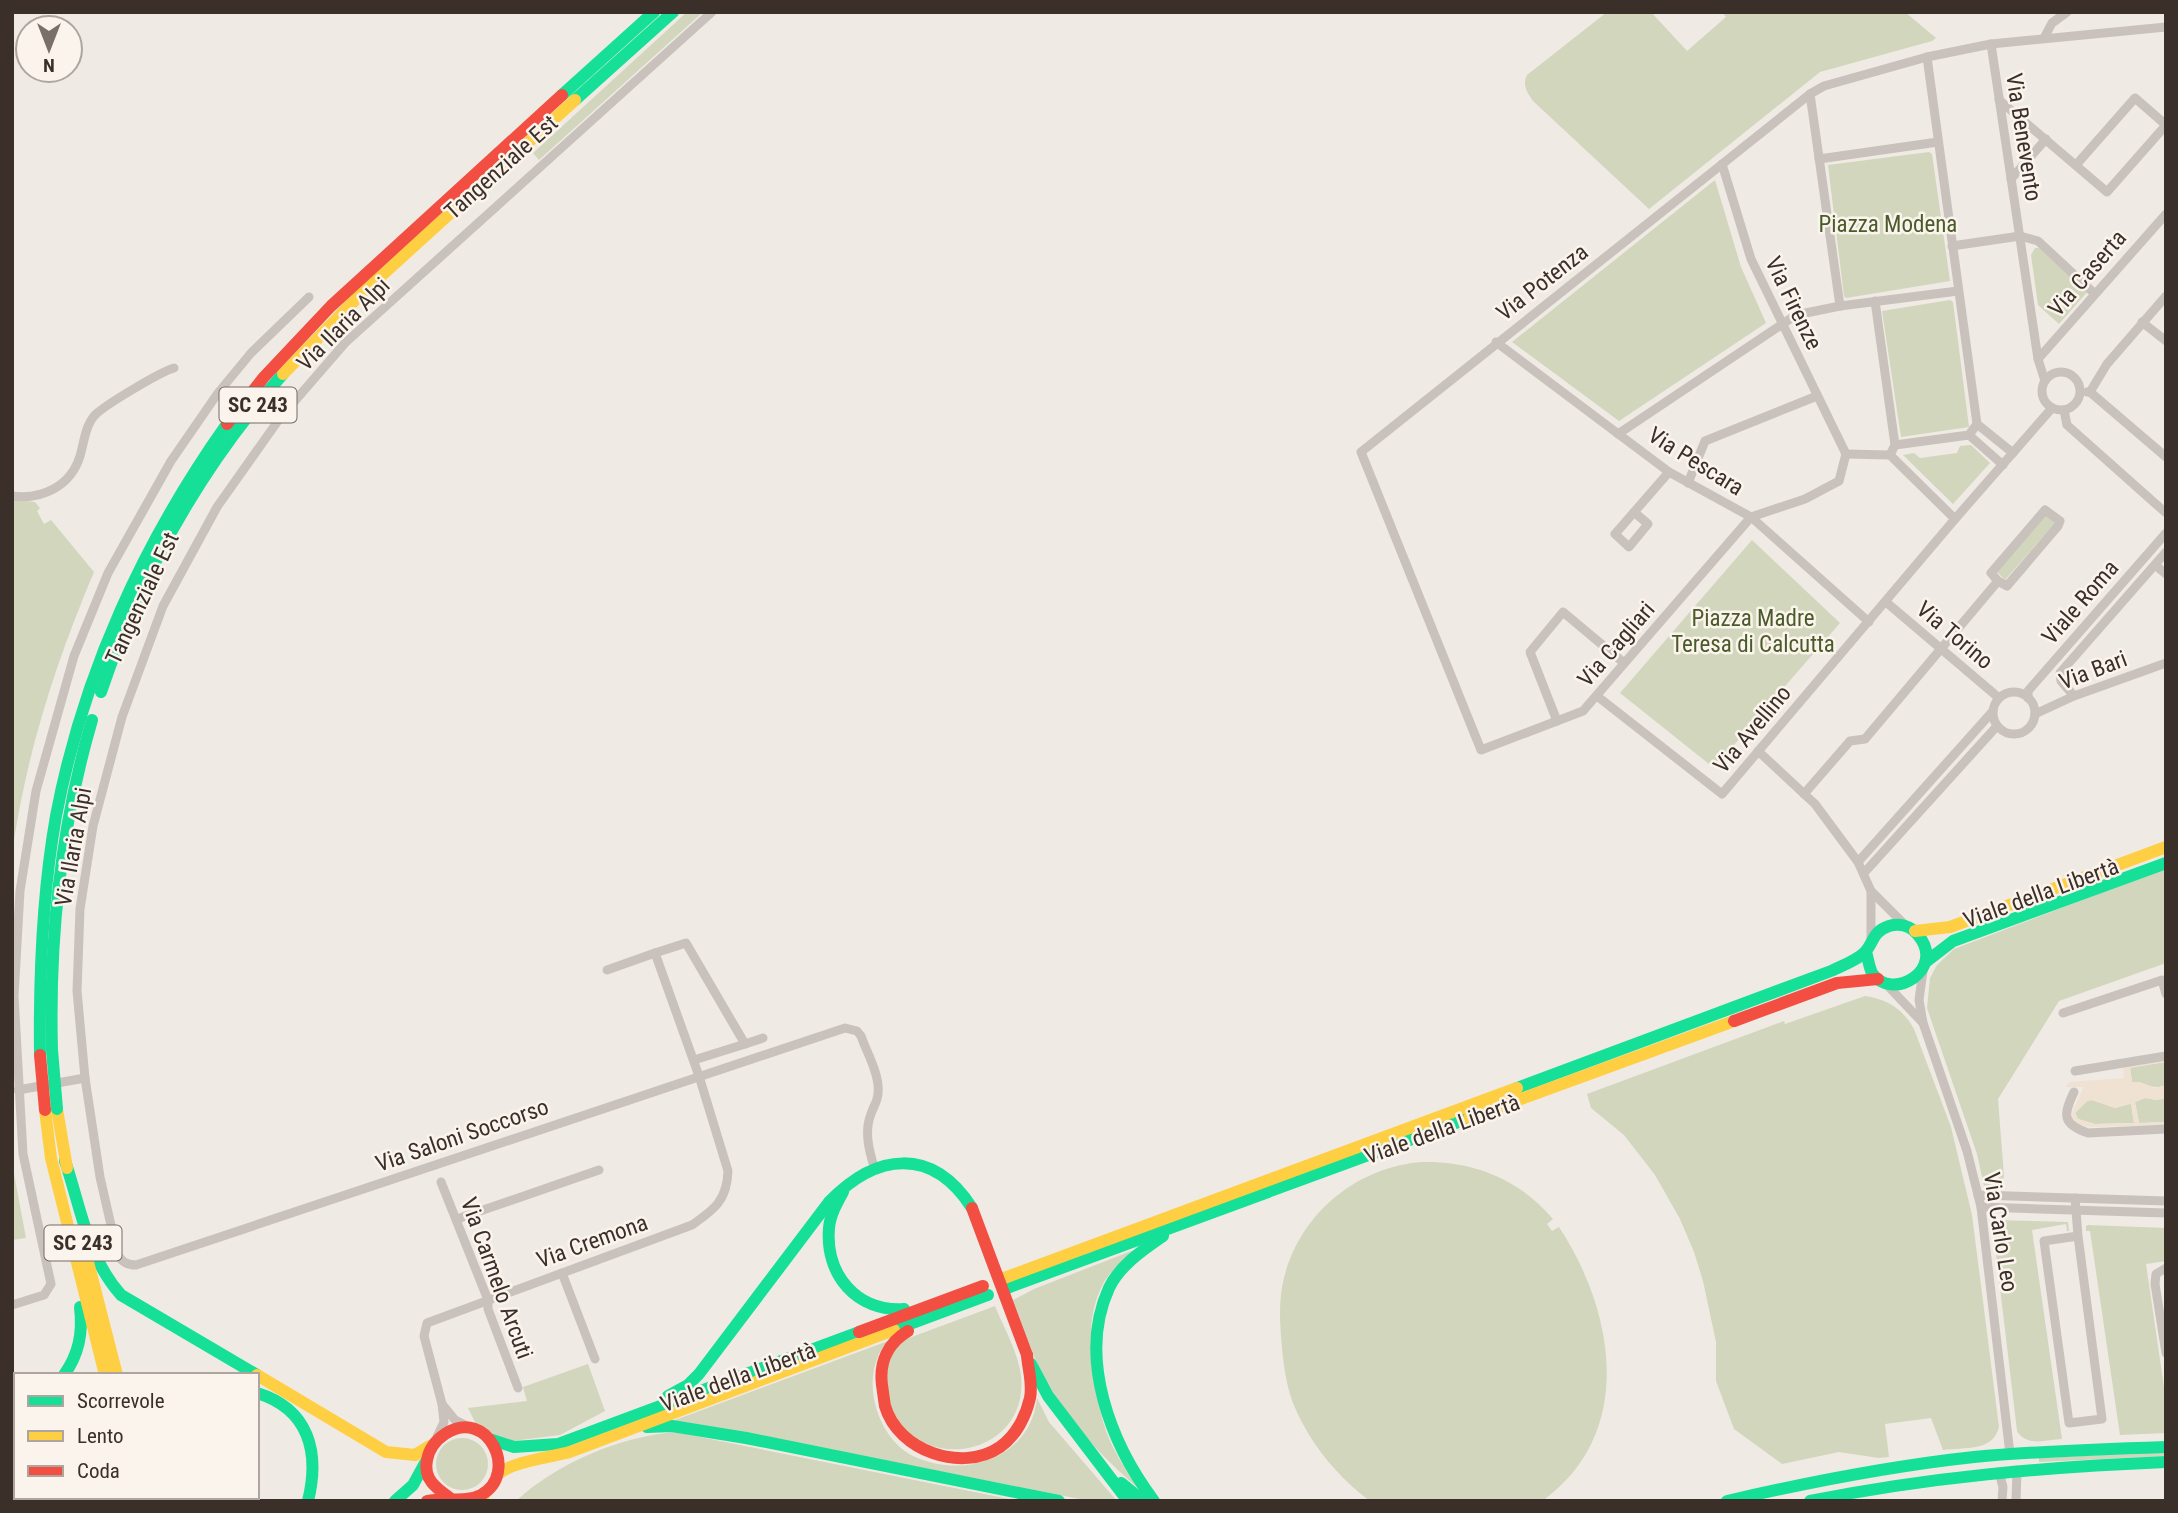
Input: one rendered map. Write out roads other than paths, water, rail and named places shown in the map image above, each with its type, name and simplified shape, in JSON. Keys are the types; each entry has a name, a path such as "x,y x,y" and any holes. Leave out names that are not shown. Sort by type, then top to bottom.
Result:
{"main road":[{"name":"Tangenziale Est","path":"104,1373 51,1158 51,1110 41,978 48,875 57,814 73,741 100,659 146,555 177,500 211,446 263,378 317,318 403,237 654,12"},
{"name":"Tangenziale Est","path":"46,1052 59,878 67,824 85,741 107,674 132,612 179,517 215,459 323,329 673,12"},
{"name":"Viale della Libertà","path":"1871,938 1886,926 1950,927 2166,848"},
{"name":"Viale della Libertà","path":"1866,952 1818,976 1005,1283 1184,1224 1837,983 1860,979 1896,985 1907,984 1953,941 2166,863"},
{"path":"1911,928 1925,944 1925,966"},
{"path":"1871,938 1866,952 1871,971 1882,981"},
{"name":"Tangenziale Est","path":"51,1110 117,1373"},
{"path":"65,1161 90,1248 101,1271 113,1287 121,1295 254,1373"},
{"path":"582,1435 673,1394 699,1374 764,1291 821,1210 854,1178 874,1167 893,1163 909,1164 940,1172 952,1181 972,1208 1027,1355 1048,1396 1128,1501"},
{"path":"854,1178 836,1205 829,1227 829,1240 833,1265 839,1277 859,1299 871,1306 892,1311 986,1290"},
{"path":"65,1218 66,1240 82,1322 76,1355 65,1373"},
{"path":"1154,1501 1123,1454 1110,1426 1100,1374 1098,1320 1107,1292 1122,1269 1138,1254 1184,1224"},
{"name":"Viale della Libertà","path":"497,1475 514,1466 569,1452 986,1290"},
{"name":"Viale della Libertà","path":"472,1429 504,1446 558,1444 986,1290"},
{"path":"986,1290 905,1332 891,1344 882,1369 881,1386 882,1399 891,1421 906,1438 926,1453 951,1459 966,1459 987,1453 1014,1434 1027,1410 1030,1396 1027,1355"},
{"path":"259,1376 366,1443 386,1452 415,1455 454,1428 472,1429"},
{"path":"259,1394 276,1400 291,1411 309,1439 315,1472 309,1501"},
{"path":"616,1434 652,1426 698,1430 1059,1501"},
{"path":"427,1501 436,1498 467,1500 483,1496 497,1475 498,1456 489,1439"},
{"path":"395,1501 414,1487 434,1441"},
{"path":"1727,1501 1891,1468 2010,1454 2166,1447"},
{"path":"426,1460 430,1481 440,1493 450,1498"},
{"path":"1098,1461 1143,1501"},
{"path":"1810,1501 1883,1486 2017,1470 2166,1462"}],"street":[{"name":"Via Ilaria Alpi","path":"85,1078 77,990 80,909 93,826 122,717 163,606 217,507 280,418 345,344 712,12"},
{"path":"2044,38 2052,23 2067,12"},
{"name":"Via Potenza","path":"1481,750 1360,452 1810,94 1824,86 1927,57 1991,44 2166,27"},
{"name":"Via Benevento","path":"1991,44 2038,359 2045,381"},
{"path":"1927,57 1977,424 2013,453"},
{"path":"1810,94 1840,306"},
{"path":"1999,100 2046,139 2076,165 2108,192 2166,125 2135,98 2076,165"},
{"path":"2011,179 2046,139"},
{"path":"1819,159 1938,142"},
{"name":"Via Firenze","path":"1722,164 1751,259 1846,454"},
{"name":"Via Caserta","path":"2038,359 2164,219"},
{"path":"1952,246 2020,236"},
{"name":"Via Benevento","path":"2020,236 2038,241 2095,293"},
{"path":"1618,434 1796,315 1840,306 1958,291"},
{"path":"2166,296 2142,321 2107,364 2085,392 2075,405 2064,410 2052,408 2043,399 2042,393 2045,381 2055,373 2067,373 2085,392 2166,457"},
{"path":"12,1306 44,1295 51,1284 23,1154 14,996 20,891 36,791 74,656 108,573 171,461 218,393 251,353 309,297"},
{"path":"1875,302 1895,445 1890,455"},
{"path":"2142,321 2166,341"},
{"name":"Via Pescara","path":"1496,342 1669,472 1751,517 1869,622"},
{"path":"12,496 37,496 66,481 75,470 95,415 161,372 174,368"},
{"path":"1688,483 1706,441 1817,396"},
{"name":"Via Avellino","path":"1597,695 1722,794 2052,408"},
{"path":"2064,410 2067,425 2166,513"},
{"path":"1895,445 1969,435 1977,424"},
{"path":"1969,435 2003,465"},
{"path":"1751,517 1805,499 1839,481 1846,454 1890,455 1955,519"},
{"path":"1634,512 1669,472"},
{"path":"2045,510 2049,511 2060,521 2058,526 2007,586 1998,581 1991,573 2045,510"},
{"name":"Via Cagliari","path":"1481,750 1583,711 1751,517"},
{"name":"Viale Roma","path":"2028,698 2028,691 2166,533"},
{"name":"Viale Roma","path":"2074,696 2062,681 2060,673 2166,552"},
{"path":"2155,565 2166,574"},
{"path":"1804,794 1850,741 1865,739 1998,581"},
{"name":"Via Torino","path":"1886,602 1999,698"},
{"path":"1557,721 1530,652 1563,612 1624,663"},
{"name":"Via Bari","path":"2035,714 2074,696 2166,663"},
{"path":"1858,862 1993,711 1999,698 2014,692 2028,698 2035,714 2030,726 2020,733 2007,733 1997,726 1993,711"},
{"path":"1864,873 1997,726"},
{"path":"1758,751 1815,804 1858,862 1871,891 1871,938"},
{"path":"1871,891 1911,928"},
{"path":"607,970 686,943 745,1044"},
{"name":"Via Cremona","path":"434,1441 444,1422 442,1404 424,1336 427,1323 692,1225 721,1201 727,1187 728,1171 694,1060 655,953"},
{"name":"Via Carlo Leo","path":"1925,966 1919,1000 1923,1023 1967,1151 1981,1207 2010,1454"},
{"path":"2063,1013 2162,980 2166,994"},
{"name":"Via Carlo Leo","path":"1882,981 1923,1023"},
{"name":"Via Saloni Soccorso","path":"85,1078 100,1177 118,1255 123,1262 135,1265 845,1028 857,1031 862,1036 878,1089 869,1122 869,1149 874,1167"},
{"path":"694,1060 763,1038"},
{"path":"2074,1071 2166,1056"},
{"path":"18,1090 85,1078"},
{"path":"2074,1091 2066,1112 2067,1121 2076,1129 2088,1133 2166,1129"},
{"path":"457,1219 599,1170"},
{"name":"Via Carmelo Arcuti","path":"441,1182 488,1300 488,1309 517,1388"},
{"path":"1978,1195 2166,1202"},
{"path":"2075,1198 2102,1419 2069,1423 2044,1241 2078,1236"},
{"path":"1981,1207 2166,1213"},
{"path":"2166,1268 2156,1274 2155,1284 2166,1353"},
{"path":"562,1273 595,1359"},
{"path":"442,1404 455,1420 472,1429"},
{"path":"2016,1501 2017,1470"},
{"path":"1999,1472 2003,1487 2002,1501"}],"park label":[{"name":"Piazza Modena","path":"1888,224"},
{"name":"Piazza Madre Teresa di Calcutta","path":"1753,631"}]}
